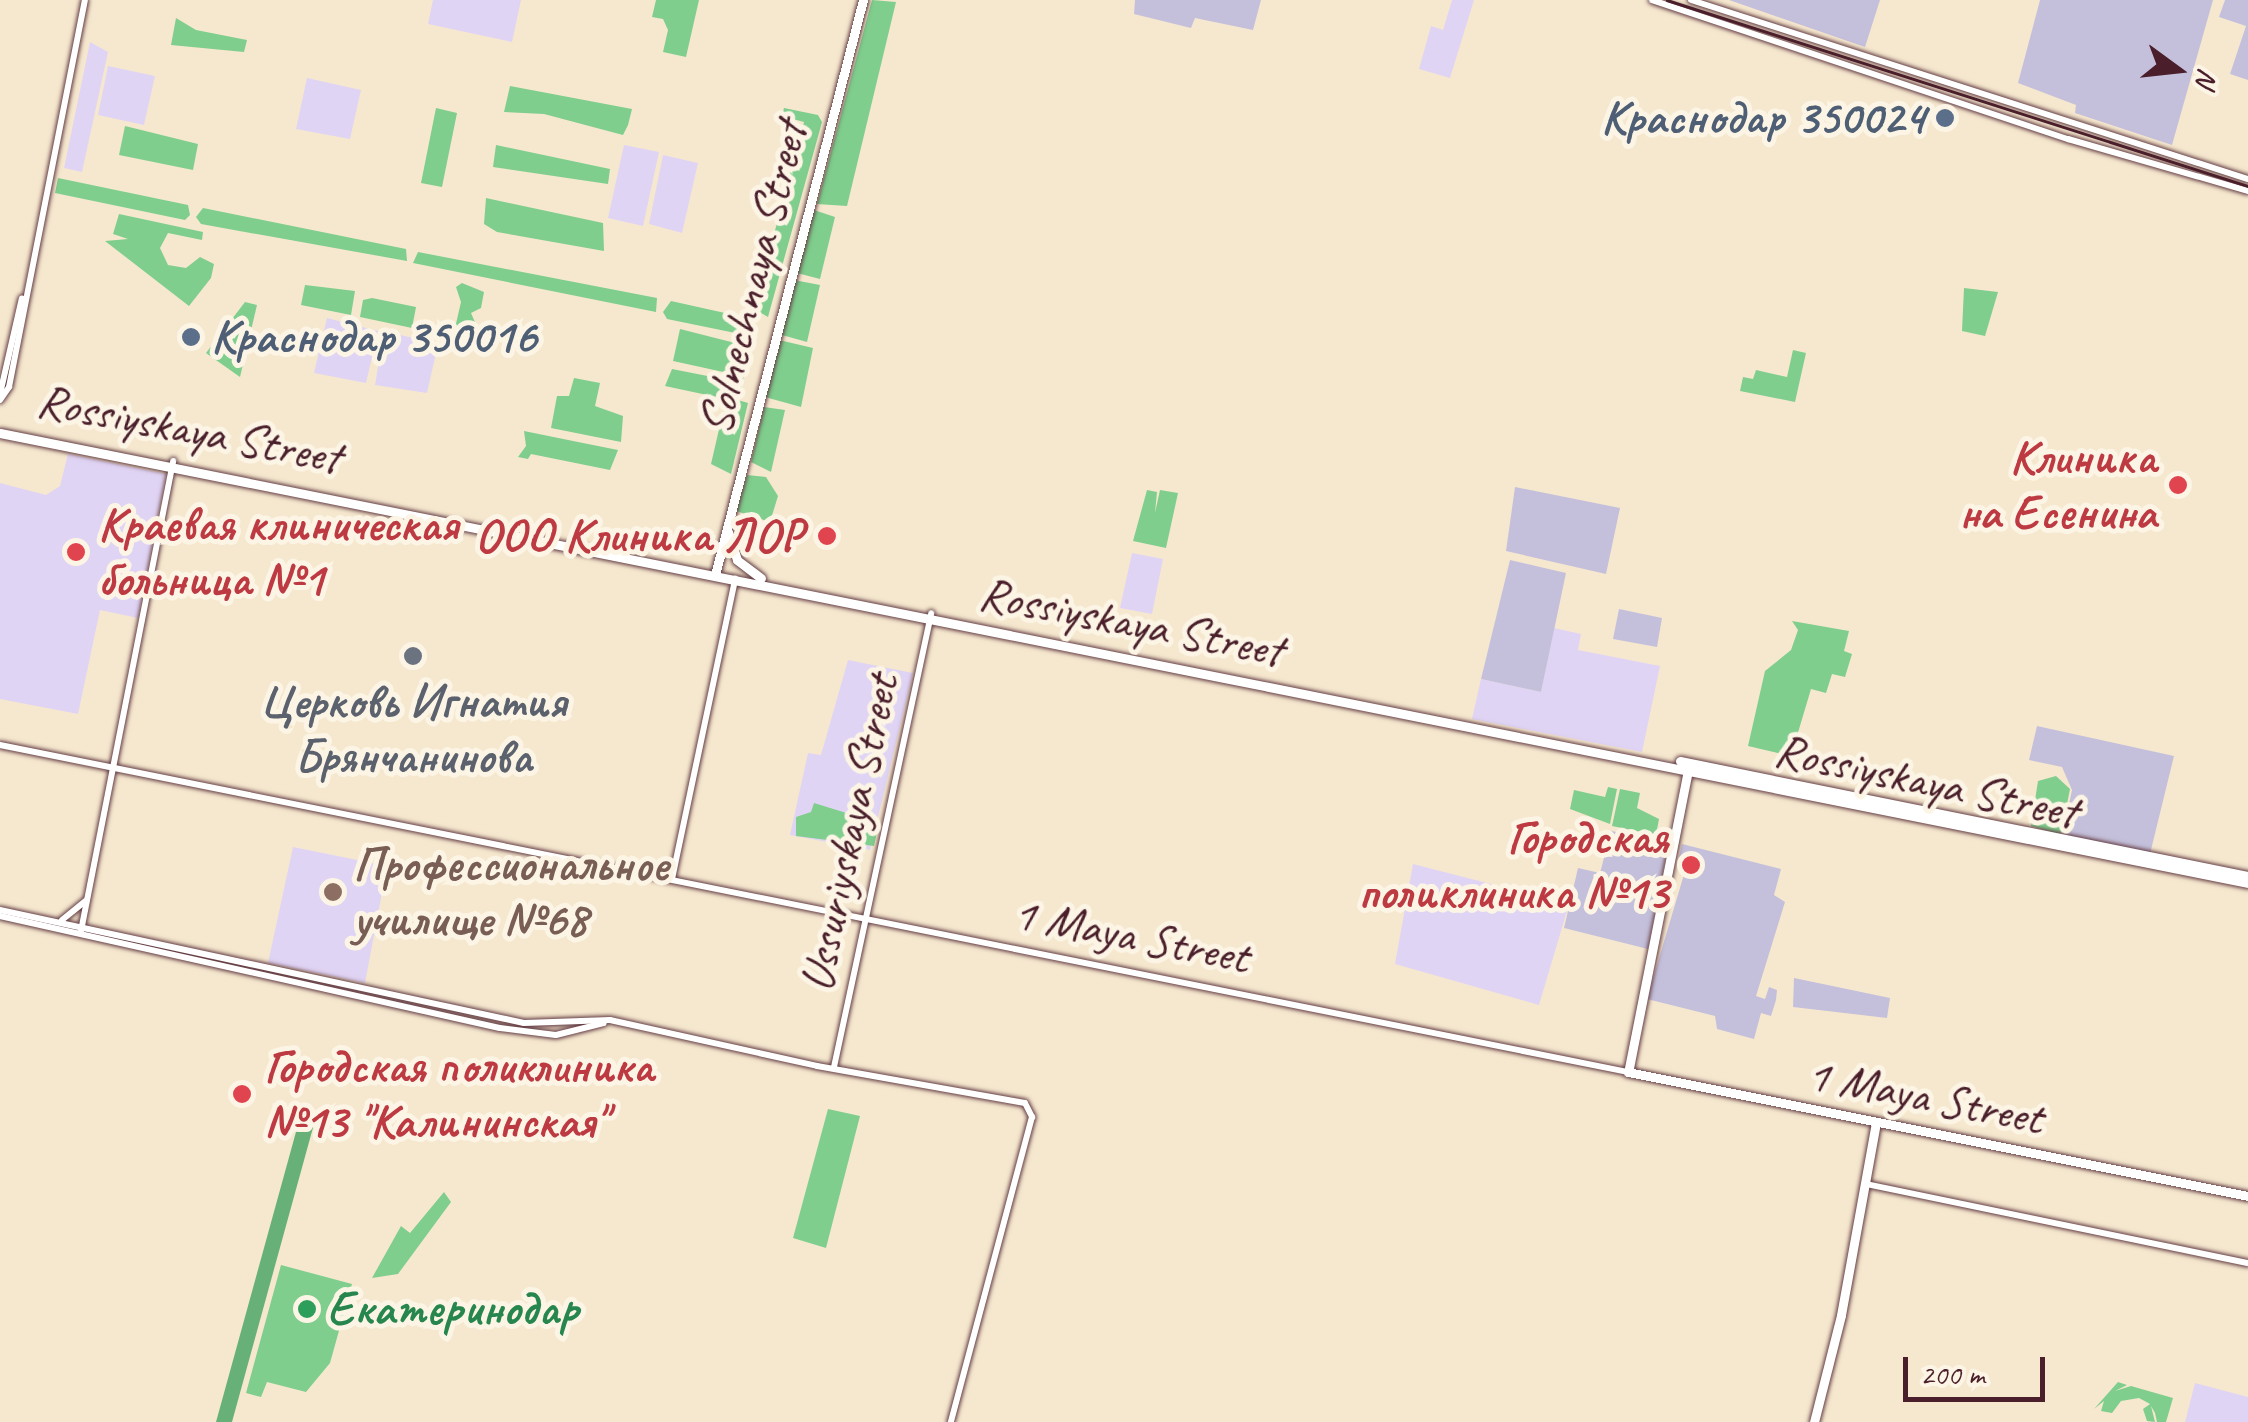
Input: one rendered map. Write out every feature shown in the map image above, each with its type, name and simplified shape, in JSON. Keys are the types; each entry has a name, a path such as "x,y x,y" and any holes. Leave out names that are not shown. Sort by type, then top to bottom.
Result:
{"main road":[{"name":"Solnechnaya Street","path":"715,572 864,0"},
{"name":"Rossiyskaya Street","path":"0,430 715,572 762,578 931,615"},
{"path":"727,524 737,560 762,578"},
{"name":"Rossiyskaya Street","path":"715,572 734,579 931,615 2248,880"},
{"path":"1629,1072 1689,766"},
{"name":"1 Maya Street","path":"1629,1072 2248,1196"},
{"path":"1814,1422 1876,1122"}],"street":[{"path":"0,397 84,0"},
{"path":"1652,0 2078,142 2248,192"},
{"path":"1691,0 2248,179"},
{"path":"82,930 173,464"},
{"path":"672,879 734,579"},
{"name":"Ussuriyskaya Street","path":"834,1067 931,615"},
{"name":"1 Maya Street","path":"0,744 1629,1072"},
{"path":"61,922 88,900"},
{"path":"0,913 61,922 82,930"},
{"path":"0,913 523,1027 573,1027 610,1020 1014,1100 1032,1111 952,1422"},
{"path":"1866,1184 2248,1263"}],"shaded area":[{"path":"433,0 521,0 512,42 428,24"},
{"path":"1135,0 1261,0 1253,30 1195,18 1191,28 1134,14"},
{"path":"1452,0 1474,0 1450,78 1419,69 1431,26 1443,30"},
{"path":"1729,0 1880,0 1865,47"},
{"path":"2040,0 2213,0 2172,145 2075,113 2076,105 2018,83"},
{"path":"2225,0 2248,0 2248,80 2230,74 2246,26 2219,17"},
{"path":"90,42 108,52 82,172 64,168"},
{"path":"108,66 155,76 144,125 98,115"},
{"path":"307,78 361,90 350,139 296,129"},
{"path":"624,145 659,152 643,226 608,218"},
{"path":"663,155 698,163 682,233 649,224"},
{"path":"327,318 378,331 366,383 314,373"},
{"path":"384,331 438,344 427,393 375,385"},
{"name":"Краевая клиническая больница №1","path":"68,454 166,474 138,618 100,610 78,714 0,699 0,483 46,495 60,486"},
{"path":"1515,487 1620,508 1606,574 1506,551"},
{"path":"1132,553 1163,559 1152,614 1120,608"},
{"path":"1510,560 1566,573 1541,692 1481,679"},
{"path":"1619,609 1662,618 1657,647 1613,639"},
{"path":"1554,628 1581,634 1578,650 1660,666 1642,752 1472,719 1481,679 1541,692"},
{"path":"848,660 913,673 870,850 790,835 808,753 821,755"},
{"path":"2037,726 2174,756 2150,854 2062,837 2072,790 2062,767 2029,760"},
{"path":"1611,831 1669,841 1648,949 1564,928 1578,868 1600,873"},
{"path":"1682,844 1781,869 1774,895 1785,902 1756,996 1765,999 1769,987 1777,990 1776,1000 1771,1016 1761,1013 1754,1039 1717,1029 1715,1016 1647,999 1685,871 1696,863 1679,857"},
{"name":"Профессиональное училище №68","path":"293,847 387,866 365,983 268,963"},
{"path":"1413,864 1569,904 1539,1005 1395,964"},
{"path":"1794,978 1890,998 1887,1018 1793,1007"},
{"path":"2195,1383 2248,1397 2248,1422 2185,1422"}],"green space":[{"path":"656,0 699,0 686,57 663,52 668,30 663,19 652,17"},
{"path":"872,0 896,2 847,206 817,204"},
{"path":"176,18 196,30 247,40 244,52 171,45"},
{"path":"510,86 632,109 628,125 623,135 544,114 504,112"},
{"path":"436,108 457,113 442,187 421,183"},
{"path":"784,108 818,115 822,122 768,317 754,309 804,122 782,116"},
{"path":"125,126 198,144 193,170 119,155"},
{"path":"496,145 610,169 608,184 493,167"},
{"path":"58,178 188,205 190,215 185,220 55,193"},
{"path":"486,198 603,223 604,251 497,232 484,224"},
{"path":"203,208 406,249 407,261 201,224 196,217"},
{"path":"814,210 835,217 820,279 797,273"},
{"path":"119,214 203,232 202,240 168,233 160,248 168,265 186,268 200,257 214,264 211,278 189,306 105,241 128,239 113,234"},
{"path":"418,252 657,298 656,312 413,263"},
{"path":"794,280 820,285 807,342 782,335"},
{"path":"462,283 484,292 481,308 471,313 477,327 461,349 445,345 452,341 461,302 456,287"},
{"path":"305,285 355,291 351,315 301,305"},
{"path":"1964,288 1998,292 1985,336 1962,331"},
{"path":"372,298 416,307 412,328 360,317 363,300"},
{"path":"671,301 752,319 750,336 667,319 663,312"},
{"path":"245,302 257,305 240,377 206,353"},
{"path":"680,329 743,345 737,375 673,361"},
{"path":"779,340 813,348 801,407 765,397"},
{"path":"1793,350 1806,353 1795,402 1740,391 1743,377 1753,379 1756,370 1787,377"},
{"path":"746,368 738,400 748,403 731,474 711,464 726,399 665,386 672,369 738,382"},
{"path":"574,378 600,383 595,406 623,416 621,442 551,428 557,396 569,396"},
{"path":"764,407 785,410 771,472 751,462"},
{"path":"524,431 618,450 610,470 531,454 528,459 518,457 526,446"},
{"path":"747,475 766,477 778,496 770,522 736,511"},
{"path":"1147,490 1157,492 1155,513 1160,490 1178,493 1166,548 1133,541"},
{"path":"1792,621 1849,631 1844,651 1852,654 1845,677 1832,674 1826,693 1811,689 1791,756 1748,746 1765,671 1791,650 1798,630"},
{"path":"2056,776 2070,789 2061,835 2031,826 2038,781"},
{"path":"1608,787 1617,789 1610,824 1570,809 1574,790 1605,797"},
{"path":"1620,789 1640,793 1637,808 1659,819 1656,835 1612,826"},
{"path":"814,803 879,823 874,846 796,836 796,817 811,812"},
{"path":"828,1109 860,1116 826,1248 793,1238"},
{"path":"299,1121 314,1124 232,1422 216,1422"},
{"path":"444,1192 451,1202 398,1274 372,1278 401,1226 410,1233"},
{"name":"Екатеринодар","path":"281,1265 352,1284 330,1363 306,1392 267,1382 261,1397 246,1393"},
{"path":"2118,1382 2127,1385 2115,1391 2131,1386 2173,1398 2166,1422 2157,1422 2151,1406 2155,1422 2147,1421 2143,1409 2150,1404 2139,1398 2121,1401 2112,1413 2101,1411 2104,1401 2094,1409"}],"tram line":[{"path":"1667,0 2248,186"}],"place":[{"name":"Краснодар 350024","path":"1945,118"},
{"name":"Краснодар 350016","path":"191,337"},
{"name":"Клиника на Есенина","path":"2178,485"},
{"name":"ООО Клиника ЛОР","path":"827,536"},
{"name":"Краевая клиническая больница №1","path":"76,552"},
{"name":"Церковь Игнатия Брянчанинова","path":"413,656"},
{"name":"Городская поликлиника №13","path":"1691,865"},
{"name":"Профессиональное училище №68","path":"333,892"},
{"name":"Городская поликлиника №13 \"Калининская\"","path":"242,1094"},
{"name":"Екатеринодар","path":"307,1309"}]}
